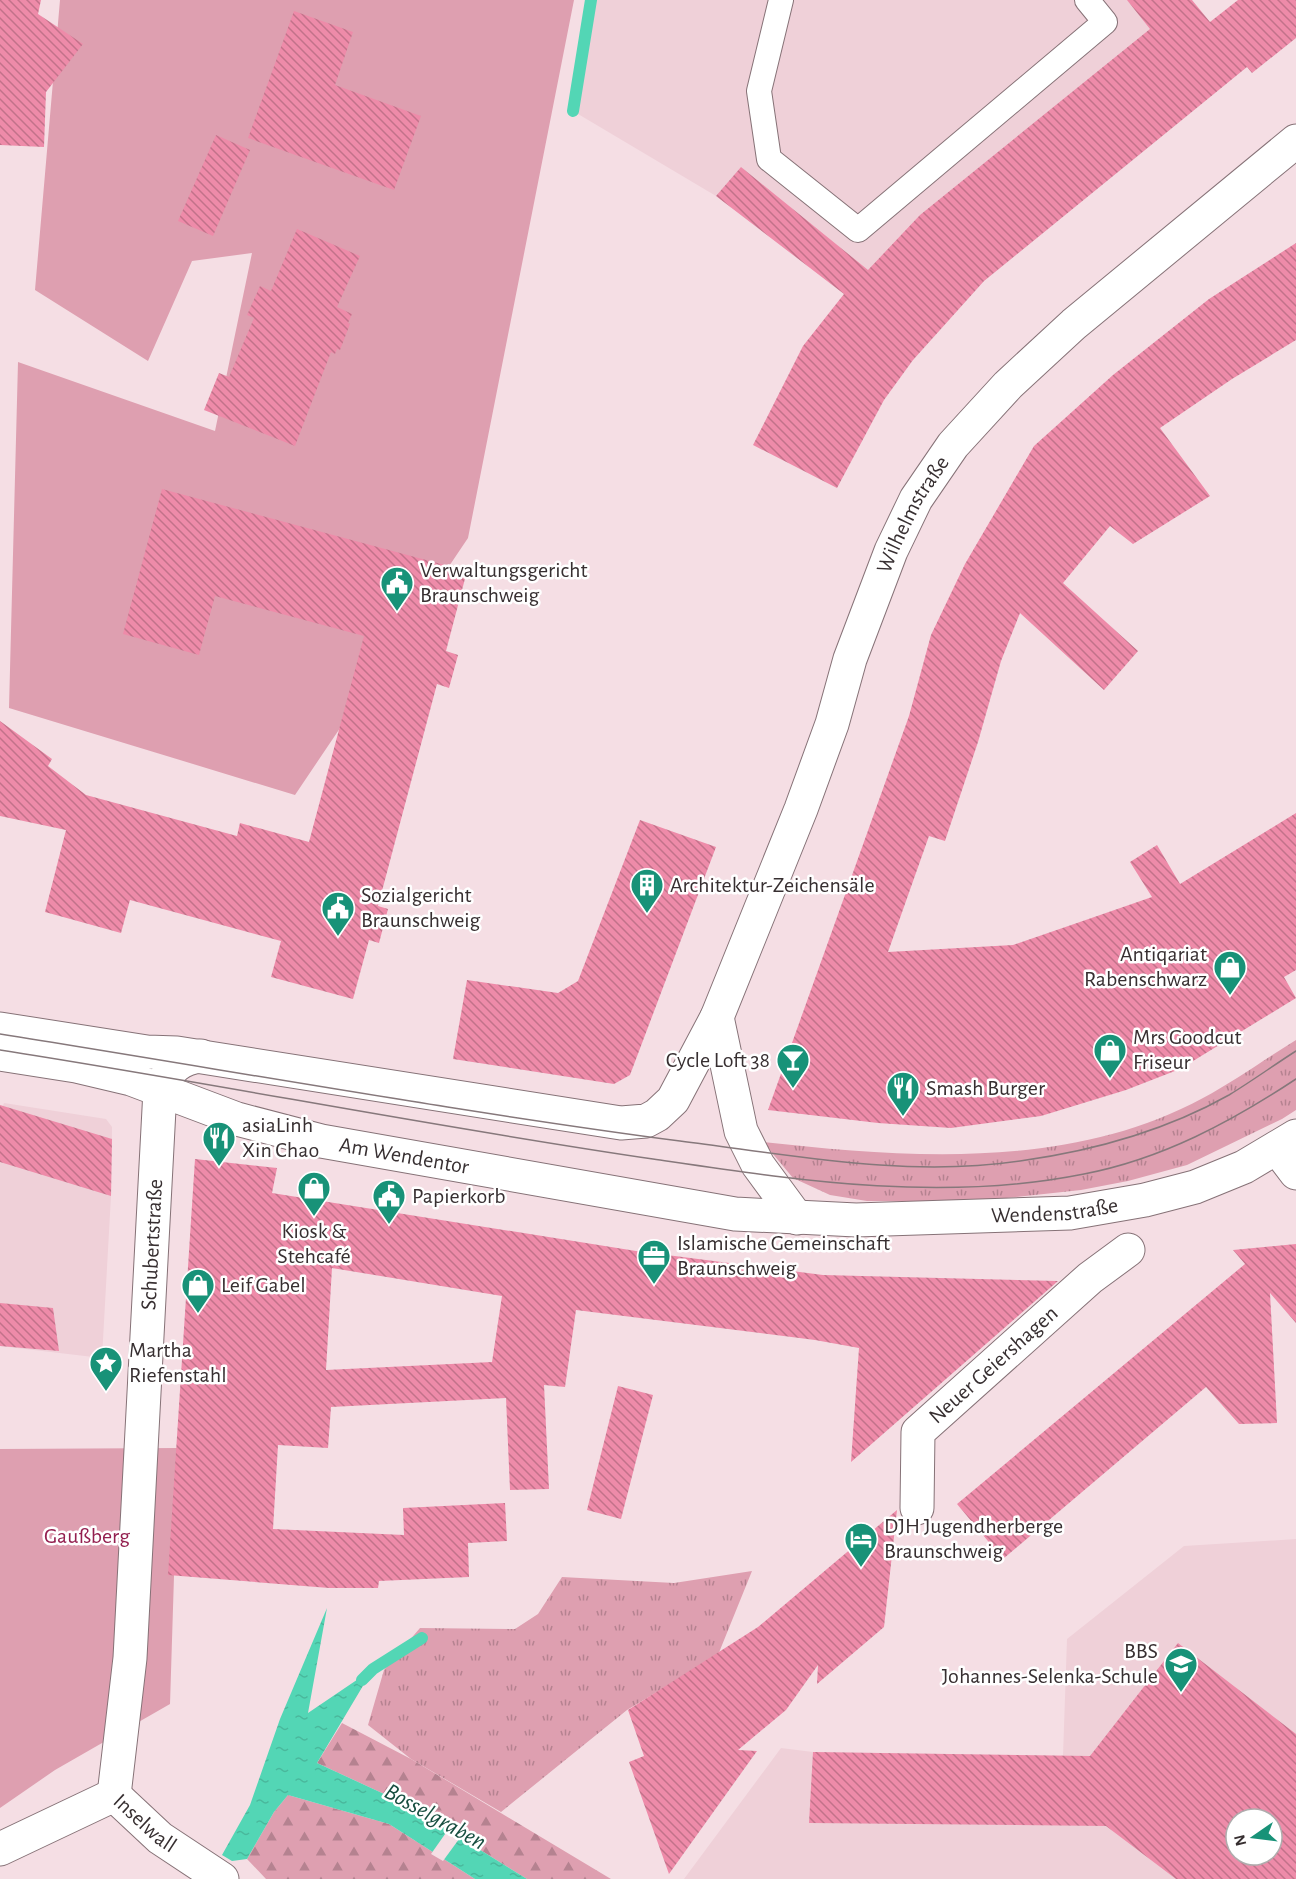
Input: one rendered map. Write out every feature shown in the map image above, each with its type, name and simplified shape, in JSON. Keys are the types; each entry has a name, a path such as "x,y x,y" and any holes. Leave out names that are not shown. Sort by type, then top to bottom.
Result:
{"main road":[{"name":"Wilhelmstraße","path":"717,1017 801,809 831,724 850,659 891,551 916,499 953,445 1008,385 1074,324 1296,141"},
{"path":"0,1029 147,1052 201,1056 621,1123 646,1121 673,1101 717,1017"},
{"path":"717,1017 741,1131 758,1165 797,1218"},
{"name":"Am Wendentor","path":"0,1054 76,1066 131,1079 237,1119 321,1141 692,1208 797,1218"},
{"path":"160,1090 165,1077 173,1068 184,1060 201,1056"},
{"name":"Schubertstraße","path":"114,1795 130,1658 160,1090"},
{"name":"Wendenstraße","path":"797,1218 856,1220 1070,1213 1145,1200 1195,1187 1244,1167 1290,1152"},
{"name":"Neuer Geiershagen","path":"917,1508 918,1432 1090,1278 1128,1250"},
{"name":"Inselwall","path":"0,1849 114,1795 160,1838 222,1879"}],"lane":[{"path":"781,0 759,91 769,159 858,230 1105,22 1087,0"}],"shaded area":[{"path":"591,0 1183,0 1238,74 984,281 913,360 845,294 716,196 573,111"},
{"path":"4,1103 106,1119 112,1127 111,1196 102,1358 0,1346 0,1113"},
{"name":"BBS Johannes-Selenka-Schule","path":"1296,1539 1296,1879 684,1879 781,1748 813,1752 1063,1756 1067,1639 1184,1546"}],"green space":[{"path":"60,0 574,0 468,538 295,795 9,708 18,362 215,431 252,253 192,261 148,361 35,290"},
{"path":"1296,1040 1296,1110 1187,1165 1128,1181 1081,1190 978,1201 867,1201 830,1195 793,1178 763,1142 874,1152 931,1154 987,1153 1044,1148 1099,1138 1152,1121 1203,1098"},
{"name":"Gaußberg","path":"178,1448 170,1704 55,1770 0,1808 0,1449"},
{"path":"752,1571 718,1655 627,1710 501,1812 411,1759 368,1725 384,1670 420,1628 515,1629 538,1614 562,1577 674,1583"},
{"path":"342,1723 411,1759 611,1879 527,1879 408,1805 317,1763"},
{"path":"288,1795 389,1824 475,1879 266,1879 247,1859 274,1812"}],"water":[{"path":"327,1608 308,1713 373,1669 317,1763 408,1805 527,1879 475,1879 389,1824 288,1795 274,1812 247,1859 232,1861 222,1855 250,1805 280,1719"}],"pier":[{"path":"450,1827 462,1835 443,1861 431,1854"}],"building":[{"path":"0,0 41,0 38,14 83,44 46,92 44,147 0,145"},
{"path":"1127,0 1192,0 1210,22 1238,0 1296,0 1296,38 1252,73 1247,67 984,281 913,360 884,400 837,488 753,445 803,346 844,294 716,196 741,167 868,270 920,215 1150,29"},
{"path":"294,11 353,32 335,85 421,116 394,190 248,138"},
{"path":"216,135 250,150 213,236 178,221"},
{"path":"297,229 360,256 337,307 352,314 348,323 350,324 340,350 337,349 335,354 331,352 295,446 204,410 219,373 229,377 254,318 247,315 260,286 271,291"},
{"path":"1296,243 1296,340 1232,379 1160,428 1210,496 1133,544 1110,526 1063,583 1138,651 1104,690 1020,613 1001,661 978,742 945,841 929,836 888,952 1013,945 1152,897 1130,862 1157,845 1180,884 1296,813 1296,970 1284,977 1296,998 1180,1069 1126,1090 1041,1116 951,1128 878,1123 768,1110 909,716 931,635 965,564 1034,446 1113,375 1209,299"},
{"path":"162,489 467,571 446,651 458,655 449,688 437,684 378,906 388,909 379,943 369,940 353,999 271,977 281,941 130,900 121,933 45,912 66,830 0,816 0,721 52,759 48,766 86,795 237,836 240,823 309,842 364,636 215,596 199,655 123,634"},
{"name":"Architektur-Zeichensäle","path":"640,820 716,847 630,1075 614,1084 453,1059 467,980 558,993 578,981"},
{"path":"0,1105 112,1139 111,1196 0,1162"},
{"path":"195,1159 277,1168 272,1193 636,1251 823,1275 1058,1281 851,1462 859,1348 815,1340 576,1310 565,1387 544,1385 549,1489 510,1490 506,1398 331,1407 328,1448 278,1445 273,1529 404,1535 403,1508 505,1503 507,1541 468,1543 469,1577 379,1581 378,1588 329,1588 168,1575","holes":["332,1268 502,1296 492,1362 326,1370"]},
{"path":"1296,1244 1296,1323 1270,1293 1277,1423 1239,1424 1206,1387 1003,1559 957,1504 1245,1264 1233,1250"},
{"path":"0,1303 53,1308 59,1351 0,1346"},
{"path":"618,1386 653,1395 621,1519 587,1510"},
{"path":"897,1510 884,1627 817,1684 818,1665 786,1710 738,1750 757,1751 669,1874 629,1762 644,1756 628,1710 758,1627"},
{"path":"1178,1643 1296,1734 1296,1879 1176,1879 1106,1826 809,1823 813,1752 1090,1756"}],"waterway":[{"path":"573,111 591,0"},
{"path":"362,1680 373,1669 422,1638"}],"tram line":[{"path":"0,1034 595,1129 850,1163 935,1167 978,1166 1047,1157 1128,1138 1205,1108 1296,1051"},
{"path":"0,1050 653,1159 815,1181 922,1188 1030,1183 1084,1174 1141,1159 1221,1124 1296,1079"}],"place":[{"name":"Verwaltungsgericht Braunschweig","path":"397,612"},
{"name":"Architektur-Zeichensäle","path":"647,914"},
{"name":"Sozialgericht Braunschweig","path":"338,937"},
{"name":"Antiqariat Rabenschwarz","path":"1230,996"},
{"name":"Mrs Goodcut Friseur","path":"1110,1079"},
{"name":"Cycle Loft 38","path":"793,1089"},
{"name":"Smash Burger","path":"903,1117"},
{"name":"asiaLinh Xin Chao","path":"219,1167"},
{"name":"Kiosk & Stehcafé","path":"314,1217"},
{"name":"Papierkorb","path":"389,1225"},
{"name":"Islamische Gemeinschaft Braunschweig","path":"654,1285"},
{"name":"Leif Gabel","path":"198,1314"},
{"name":"Martha Riefenstahl","path":"106,1392"},
{"name":"DJH Jugendherberge Braunschweig","path":"861,1568"},
{"name":"BBS Johannes-Selenka-Schule","path":"1181,1693"}],"water label":[{"name":"Bosselgraben","path":"435,1817"}]}
